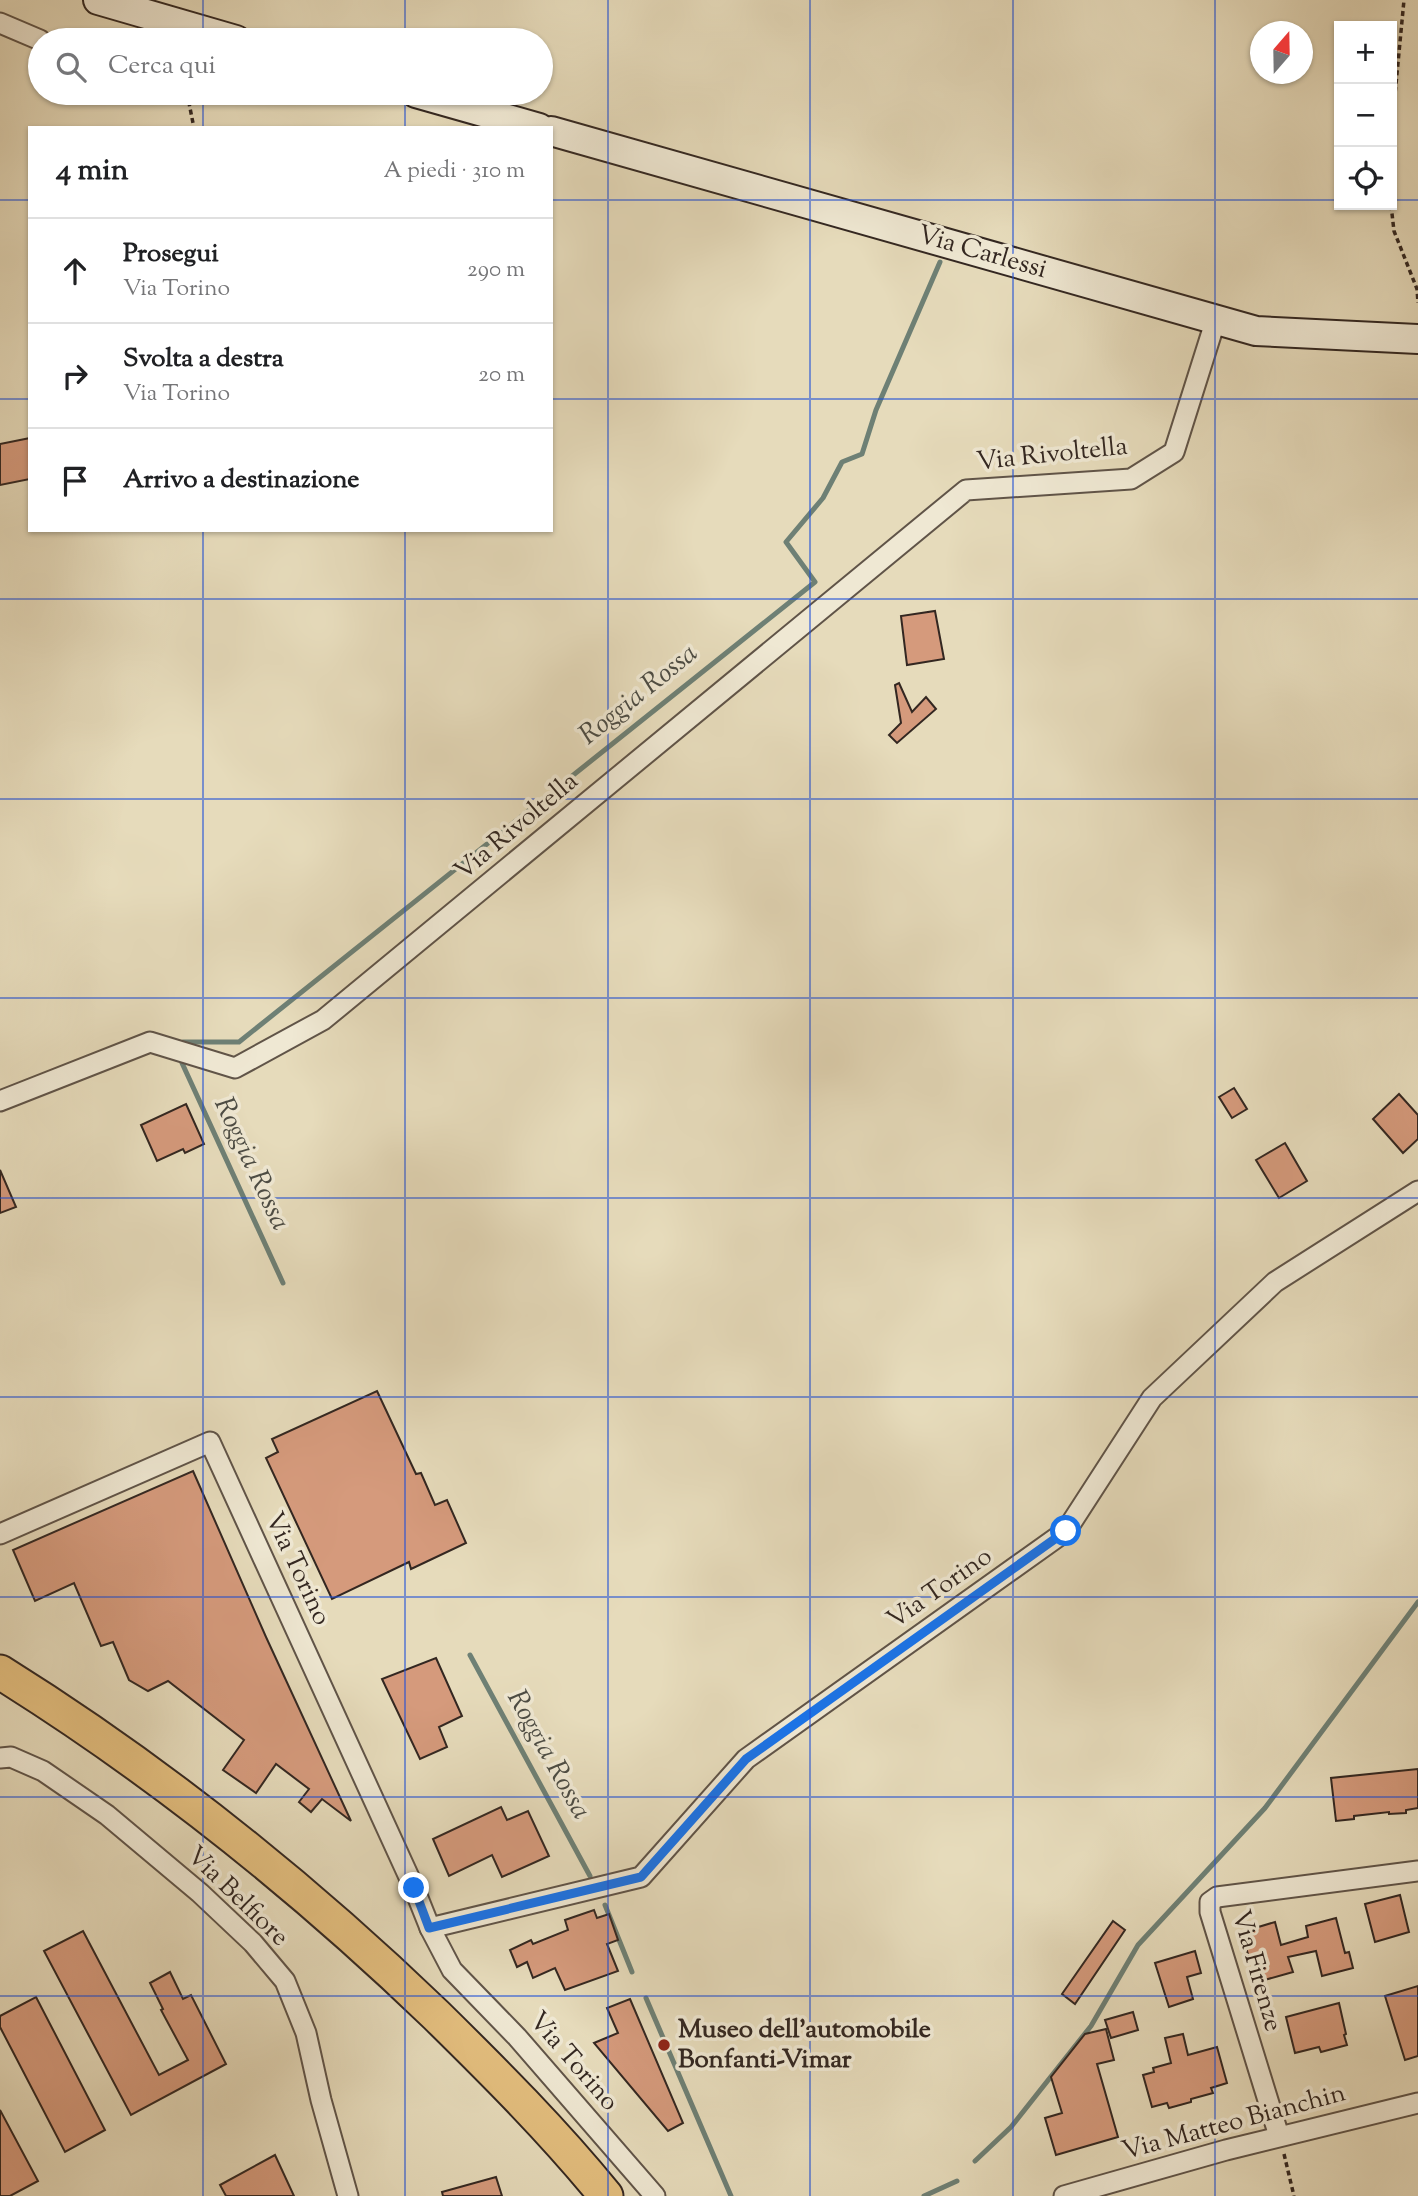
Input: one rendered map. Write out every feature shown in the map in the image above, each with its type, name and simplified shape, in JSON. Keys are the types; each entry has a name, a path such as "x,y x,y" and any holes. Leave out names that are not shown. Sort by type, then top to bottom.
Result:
{"highway":[{"path":"0,1672 128,1758 300,1890 374,1956 475,2053 606,2196"},
{"path":"0,1696 215,1845 367,1973 512,2116 579,2196"}],"main road":[{"path":"98,0 195,28"},
{"path":"458,105 531,126"},
{"name":"Via Carlessi","path":"553,132 1256,331 1418,339"}],"street":[{"path":"0,23 28,35"},
{"name":"Via Rivoltella","path":"0,1101 150,1042 235,1068 323,1020 967,490 1131,479 1174,452 1216,319"},
{"name":"Via Torino","path":"429,1928 641,1877 746,1759 1066,1531 1152,1398 1275,1282 1418,1191"},
{"name":"Via Torino","path":"0,1534 210,1442 414,1888 429,1928 452,1970 517,2037 655,2196"},
{"name":"Via Belfiore","path":"0,1758 11,1757 43,1771 107,1815 253,1943 285,1981 306,2033 321,2100 348,2196"},
{"name":"Via Firenze","path":"1279,2136 1210,1912 1210,1902 1217,1897 1418,1871"},
{"name":"Via Matteo Bianchin","path":"1064,2196 1279,2136 1418,2103"}],"path":[{"path":"1396,84 1404,0"},
{"path":"189,105 194,126"},
{"path":"1392,210 1394,231 1417,289 1418,303"},
{"path":"1279,2136 1294,2196"}],"building":[{"path":"28,438 28,479 0,485 0,444"},
{"path":"935,611 944,659 907,665 901,616"},
{"path":"899,683 912,712 926,697 936,709 897,743 889,735 901,723 895,685"},
{"path":"1234,1088 1247,1109 1232,1118 1219,1097"},
{"path":"1399,1094 1418,1115 1418,1139 1403,1153 1373,1119"},
{"path":"186,1104 204,1144 185,1153 183,1149 157,1161 141,1125"},
{"path":"1285,1143 1307,1181 1279,1198 1256,1160"},
{"path":"0,1170 16,1207 0,1213"},
{"path":"377,1391 416,1474 421,1473 435,1505 447,1500 466,1543 411,1569 409,1562 332,1599 266,1458 278,1452 272,1439"},
{"path":"193,1471 351,1821 322,1799 311,1812 299,1802 309,1789 276,1764 256,1793 223,1770 244,1740 168,1681 148,1691 129,1680 113,1642 101,1646 74,1583 35,1601 13,1550"},
{"path":"436,1658 462,1716 439,1727 447,1747 420,1759 382,1679"},
{"path":"1418,1769 1418,1808 1406,1810 1406,1813 1354,1816 1354,1819 1336,1821 1331,1778"},
{"path":"501,1807 507,1820 528,1811 549,1856 502,1877 492,1855 449,1876 433,1839"},
{"path":"1400,1895 1409,1932 1375,1942 1365,1904"},
{"path":"594,1910 597,1918 609,1914 618,1940 607,1944 618,1971 565,1990 555,1968 533,1978 527,1962 517,1967 510,1950 531,1940 533,1944 568,1930 565,1920"},
{"path":"1336,1918 1345,1953 1349,1952 1353,1968 1322,1976 1316,1951 1288,1957 1293,1972 1261,1981 1257,1964 1254,1965 1252,1956 1249,1957 1244,1942 1247,1941 1245,1931 1275,1922 1281,1945 1308,1937 1306,1926"},
{"path":"1113,1921 1125,1930 1075,2004 1062,1994"},
{"path":"83,1931 159,2075 188,2060 150,1983 170,1972 183,1999 191,1995 226,2064 131,2115 44,1951"},
{"path":"1195,1951 1201,1973 1187,1977 1193,1999 1169,2007 1155,1963"},
{"path":"1418,1986 1418,2056 1405,2060 1385,1996"},
{"path":"36,1997 105,2130 65,2152 0,2027 0,2016"},
{"path":"630,1999 683,2123 668,2131 594,2043 618,2033 607,2008"},
{"path":"1339,2003 1347,2045 1321,2052 1319,2047 1295,2053 1286,2017"},
{"path":"1133,2012 1138,2030 1111,2038 1105,2020"},
{"path":"1106,2029 1114,2060 1097,2064 1118,2137 1056,2155 1045,2118 1062,2113 1051,2077 1085,2034"},
{"path":"1183,2034 1188,2055 1217,2047 1227,2083 1211,2088 1213,2093 1191,2099 1191,2102 1169,2108 1167,2103 1152,2107 1143,2075 1154,2072 1153,2068 1171,2063 1165,2038"},
{"path":"0,2110 38,2181 10,2196 0,2196"},
{"path":"275,2155 294,2196 226,2196 220,2185"},
{"path":"496,2177 502,2196 443,2196 442,2192"}],"waterway":[{"name":"Roggia Rossa","path":"183,1042 239,1042 815,582 786,542 823,498 842,462 862,454 876,410 940,262"},
{"name":"Roggia Rossa","path":"182,1063 283,1283"},
{"path":"975,2161 1011,2127 1091,2026 1138,1945 1265,1808 1418,1602"},
{"name":"Roggia Rossa","path":"470,1655 590,1876"},
{"name":"Roggia Rossa","path":"605,1905 632,1972"},
{"name":"Roggia Rossa","path":"646,1998 731,2196"},
{"path":"924,2196 957,2181"}],"place":[{"name":"Museo dell'automobile Bonfanti-Vimar","path":"664,2045"}],"route":[{"path":"414,1888 429,1928 641,1877 746,1759 1066,1531"}]}
